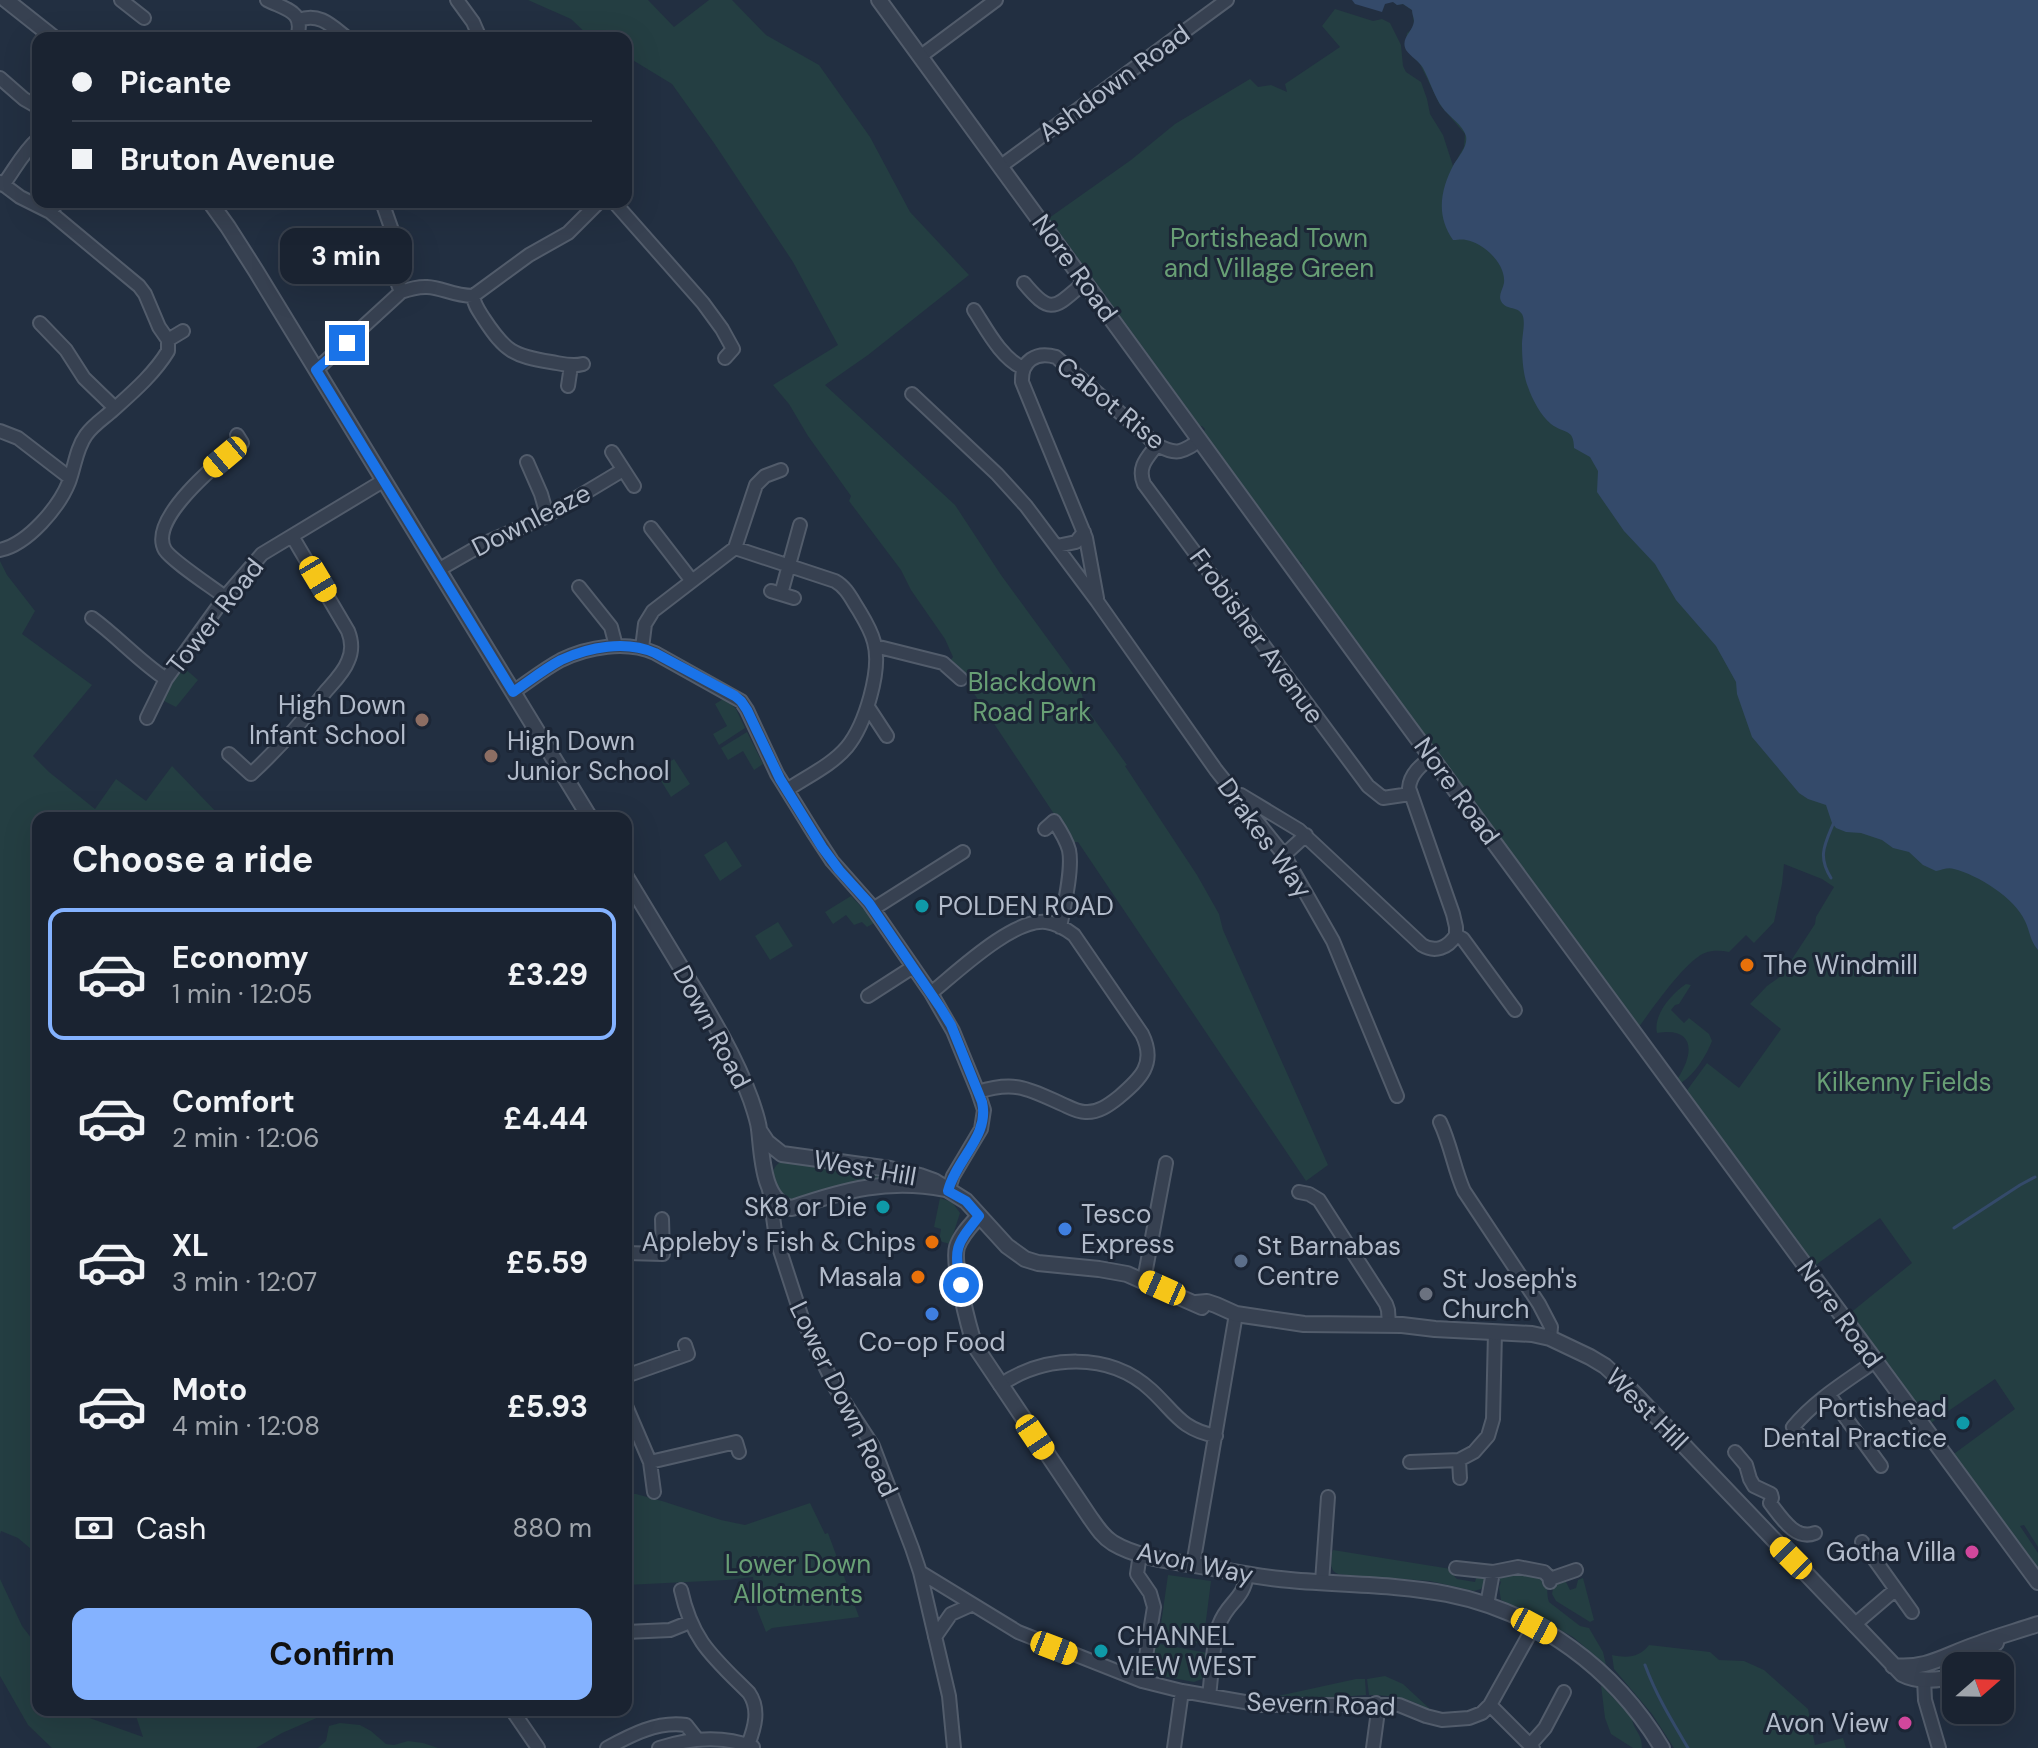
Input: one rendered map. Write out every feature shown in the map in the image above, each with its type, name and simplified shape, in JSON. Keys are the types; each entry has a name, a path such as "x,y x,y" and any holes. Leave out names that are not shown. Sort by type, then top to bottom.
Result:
{"street":[{"path":"6,0 46,32"},
{"path":"121,0 140,10"},
{"path":"267,0 291,12 299,20"},
{"path":"457,0 477,32"},
{"name":"Nore Road","path":"879,0 2038,1582"},
{"path":"921,56 996,0"},
{"name":"Ashdown Road","path":"1001,166 1227,0"},
{"path":"299,20 313,17 340,32"},
{"path":"298,32 299,20"},
{"path":"332,32 336,29"},
{"path":"0,78 32,104"},
{"path":"32,144 2,184 20,197 32,201"},
{"path":"0,550 21,541 41,523 63,494 85,437 158,366 168,351 168,340 139,286 55,208"},
{"path":"214,208 248,258 586,812"},
{"path":"384,208 394,236 392,269 401,292"},
{"path":"316,370 401,292 422,286 473,296 527,256 574,229 593,208"},
{"path":"619,208 703,303 722,329 732,351"},
{"path":"1024,283 1040,301 1052,305 1061,302 1085,282"},
{"path":"473,296 475,305 511,352 529,359 577,365 568,386"},
{"name":"Cabot Rise","path":"974,310 978,325 1010,360 1023,368"},
{"path":"37,340 44,327 66,350 84,378 115,408"},
{"path":"168,340 183,331"},
{"name":"Cabot Rise","path":"1084,532 1022,382 1023,368 1030,359 1048,355 1056,357 1157,445 1169,451 1177,452 1200,440"},
{"name":"Drakes Way","path":"912,394 935,424 1006,483 1057,546 1229,785 1284,855 1333,941 1397,1096"},
{"path":"4,428 70,478"},
{"path":"225,597 170,555 163,545 162,535 166,523 194,486 210,469 243,444"},
{"name":"Frobisher Avenue","path":"1157,445 1142,466 1144,484 1368,786 1385,798 1410,794"},
{"path":"612,452 634,486"},
{"path":"527,462 528,478 547,515"},
{"name":"Downleaze","path":"438,570 485,543 547,515 623,470"},
{"path":"642,648 643,631 649,616 735,548 756,485 765,476 781,470"},
{"name":"Tower Road","path":"147,718 166,679 225,597 262,554 383,481"},
{"path":"782,594 800,525"},
{"path":"651,528 692,581"},
{"path":"1057,546 1076,542 1084,532"},
{"name":"Drakes Way","path":"1084,532 1097,601"},
{"path":"229,754 255,779 343,670 351,652 351,641 344,623 292,536"},
{"path":"735,548 842,585 864,620 875,646 868,707 858,731 845,750 833,760 787,790"},
{"path":"579,587 611,627 616,646"},
{"path":"93,638 97,622 166,679"},
{"path":"513,692 563,659 616,646 642,648 741,701 787,790 832,861 873,909 951,1025 984,1110 982,1126 946,1190"},
{"path":"875,646 943,663 961,679"},
{"path":"868,707 887,736"},
{"path":"1229,785 1306,835 1422,945 1438,949 1448,945 1456,935 1456,927 1410,794 1409,783 1421,765 1432,757"},
{"path":"1045,829 1054,821 1069,852 1060,927"},
{"path":"1284,855 1306,835"},
{"path":"873,909 963,852"},
{"name":"Down Road","path":"632,887 727,1046 743,1079 759,1130 769,1186"},
{"path":"931,993 994,942 1025,926 1041,922 1068,930 1075,937 1143,1037 1148,1050 1144,1071 1136,1083 1109,1106 1090,1112 1078,1111 1008,1085 978,1092"},
{"path":"1456,935 1463,939 1515,1010"},
{"path":"868,996 913,967"},
{"path":"1432,1140 1443,1128 1465,1194 1539,1304 1551,1327 1550,1338"},
{"name":"West Hill","path":"759,1130 767,1142 782,1154 890,1169 934,1181 966,1201 1007,1246 1025,1259 1117,1272 1144,1280 1206,1309 1304,1324 1389,1325 1532,1334 1550,1338 1590,1357 1617,1376 1893,1666 1908,1678 1942,1679"},
{"name":"West Hill","path":"782,1154 771,1165 769,1186 777,1202 792,1208"},
{"path":"1144,1280 1166,1163"},
{"path":"888,1185 890,1169"},
{"name":"West Hill","path":"776,1238 777,1223 792,1208 850,1190 888,1185 930,1186 946,1190"},
{"name":"Lower Down Road","path":"769,1186 776,1238 802,1318 836,1389 873,1446 920,1572 949,1696 954,1748"},
{"path":"1299,1192 1319,1200 1386,1304 1389,1325"},
{"name":"Avon Way","path":"979,1216 959,1243 956,1253 972,1338 1000,1385 1099,1531 1113,1543 1140,1554 1247,1574 1424,1591 1487,1605 1568,1645 1629,1700 1662,1748"},
{"path":"632,1254 663,1260 662,1219"},
{"path":"1193,1565 1216,1436 1230,1312"},
{"path":"1410,1462 1459,1460 1474,1452 1486,1440 1493,1419 1495,1332"},
{"path":"632,1374 688,1354"},
{"path":"1000,1385 1025,1370 1051,1363 1073,1361 1100,1365 1141,1382 1189,1427 1216,1436"},
{"path":"1800,1436 1793,1427 1804,1415 1875,1361"},
{"path":"1829,1395 1881,1466"},
{"path":"632,1420 650,1462 654,1492"},
{"path":"650,1462 736,1443"},
{"path":"1735,1452 1746,1463 1754,1486 1772,1495 1770,1503 1754,1519"},
{"path":"1459,1460 1460,1478"},
{"path":"1322,1582 1332,1522 1328,1497"},
{"path":"1770,1503 1797,1532 1807,1536 1815,1533"},
{"path":"1867,1547 1912,1612"},
{"path":"1140,1554 1137,1572 1150,1593 1154,1607 1142,1681"},
{"path":"1456,1568 1493,1572 1518,1567 1544,1572 1550,1580 1572,1576"},
{"name":"Severn Road","path":"920,1572 1018,1632 1142,1681 1182,1691 1262,1705 1402,1705 1437,1720 1458,1720 1477,1715 1490,1705"},
{"path":"1487,1605 1493,1572"},
{"path":"1209,1696 1219,1624 1244,1590 1247,1574"},
{"path":"659,1748 697,1739 727,1740 752,1746 755,1721 752,1698 696,1634 681,1590"},
{"path":"1854,1625 1895,1590"},
{"path":"935,1637 951,1614 971,1605"},
{"path":"632,1632 670,1630 690,1622"},
{"path":"1893,1666 1925,1665 2038,1624"},
{"path":"1534,1626 1490,1705 1532,1747 1562,1707 1564,1692"},
{"path":"1982,1652 2010,1634"},
{"path":"1924,1679 1925,1700 1939,1748"},
{"path":"1174,1748 1182,1691"},
{"path":"1373,1748 1378,1711 1376,1703"},
{"path":"518,1716 538,1748"},
{"path":"610,1729 612,1745 657,1726 680,1724 689,1728 697,1739"}],"green space":[{"name":"Blackdown Road Park","path":"528,0 648,0 674,27 709,0 732,0 766,35 819,65 870,137 910,212 969,275 825,385 955,505 1001,575 1080,683 1084,705 1127,765 1197,875 1219,914 1223,930 1328,1165 1306,1181 1078,842 1073,842 957,668 949,662 953,657 945,639 901,570 849,501 851,496 789,404 773,385 838,345 793,262 672,84 632,60 632,32 585,32 571,19"},
{"path":"1647,0 2038,307 2038,1547 2024,1525 2020,1526 2038,1553 2038,1574 1951,1456 2015,1409 1995,1379 1928,1425 1923,1412 1849,1314 1912,1263 1880,1218 1813,1267 1685,1093 1707,1063 1739,1088 1781,1029 1750,1004 1781,976 1815,924 1834,887 1784,864 1774,922 1754,943 1746,935 1729,952 1705,953 1691,962 1639,1027 1049,218 1131,160 1175,124 1250,79 1258,87 1271,85 1287,92 1285,84 1340,47 1322,26 1335,9 1390,23 1401,45 1403,66 1406,72 1421,82 1430,114 1443,135 1453,166 1464,147 1465,134 1440,105 1420,64 1406,49 1407,33 1414,23 1412,10 1393,1"},
{"path":"0,561 35,611 22,634 92,685 33,756 95,809 116,779 146,801 172,766 216,812 32,812 32,1550 18,1538 1,1531 0,1534"},
{"path":"183,667 198,680 176,707 162,700"},
{"path":"725,698 736,709 745,728 719,745 713,734 727,726 715,704"},
{"path":"747,732 763,764 754,770 743,751 728,760 721,748"},
{"path":"674,759 690,784 671,797 655,771"},
{"path":"726,841 742,866 720,881 704,855"},
{"path":"851,896 876,922 867,927 862,922 854,925 846,915 833,924 825,912"},
{"path":"778,922 793,946 770,960 755,936"},
{"path":"1686,984 1691,985 1679,1004 1671,1010 1684,1023 1689,1018 1709,1034 1712,1041 1700,1064 1681,1083 1678,1078 1687,1059 1688,1044 1678,1034 1657,1033 1656,1026 1664,1006"},
{"path":"783,1160 878,1172 878,1180 790,1202 776,1193 773,1179 775,1167"},
{"path":"940,1198 952,1202 960,1213 950,1244 939,1241 941,1229 934,1227"},
{"name":"Lower Down Allotments","path":"632,1494 745,1525 810,1503 825,1534 828,1533 859,1617 772,1628 766,1632 757,1609 753,1577 632,1585"},
{"path":"1333,1550 1451,1569 1455,1571 1457,1579 1475,1582 1477,1575 1483,1575 1486,1580 1481,1589 1474,1591 1430,1581 1338,1574 1331,1565"},
{"path":"1513,1572 1544,1579 1549,1602 1580,1626 1589,1628 1603,1652 1606,1665 1573,1637 1501,1600 1499,1580"},
{"path":"1168,1575 1211,1581 1203,1644 1159,1638"},
{"path":"1583,1578 1594,1620 1590,1622 1556,1601 1552,1594 1554,1584 1565,1580 1570,1590 1576,1588 1578,1580"},
{"path":"0,1579 22,1626 32,1639 32,1716 84,1716 143,1737 136,1716 321,1716 256,1748 52,1748 28,1725 0,1676"},
{"path":"1155,1643 1207,1653 1202,1679 1194,1682 1162,1676 1150,1669"},
{"path":"1649,1645 1710,1652 1719,1660 1744,1661 1764,1670 1808,1709 1815,1745 1843,1738 1846,1748 1674,1748 1652,1714 1614,1669 1612,1655 1632,1656"},
{"path":"1385,1676 1403,1684 1430,1709 1400,1698 1369,1695 1367,1679"},
{"path":"1365,1679 1366,1695 1325,1698 1278,1696"},
{"path":"1601,1685 1632,1717 1642,1748 1633,1748 1611,1734 1605,1718"},
{"path":"340,1723 360,1725 386,1744 408,1741 438,1748 318,1748 326,1741 329,1726"}],"water":[{"path":"1352,0 2038,0 2038,950 2020,912 1995,889 1974,876 1954,869 1936,871 1923,865 1909,852 1893,848 1882,840 1836,828 1826,805 1799,793 1752,737 1736,682 1716,646 1676,600 1655,564 1624,531 1597,492 1598,471 1590,457 1574,448 1570,434 1551,424 1534,402 1523,366 1523,317 1501,301 1504,276 1498,262 1480,245 1453,240 1448,231 1442,212 1443,193 1466,136 1439,103 1421,66 1406,50 1406,38 1414,21 1412,10 1393,2 1385,4 1382,12 1355,4"}],"waterway":[{"path":"1831,878 1823,856 1834,822"},
{"path":"1954,1228 2035,1177"},
{"path":"1645,1665 1688,1748"}],"place":[{"name":"High Down Infant School","path":"422,720"},
{"name":"High Down Junior School","path":"491,756"},
{"name":"POLDEN ROAD","path":"922,906"},
{"name":"The Windmill","path":"1747,965"},
{"name":"SK8 or Die","path":"883,1207"},
{"name":"Tesco Express","path":"1065,1229"},
{"name":"Appleby's Fish & Chips","path":"932,1242"},
{"name":"St Barnabas Centre","path":"1241,1261"},
{"name":"Masala","path":"918,1277"},
{"name":"St Joseph's Church","path":"1426,1294"},
{"name":"Co-op Food","path":"932,1314"},
{"name":"Portishead Dental Practice","path":"1963,1423"},
{"name":"Gotha Villa","path":"1972,1552"},
{"name":"CHANNEL VIEW WEST","path":"1101,1651"},
{"name":"Avon View","path":"1905,1723"}],"route":[{"path":"347,343 316,370 513,692 563,659 609,646 625,646 655,653 735,696 744,705 777,774 813,832 832,861 869,903 948,1021 982,1102 981,1129 953,1176 948,1191 966,1201 979,1216 957,1248 961,1285"}],"park label":[{"name":"Portishead Town and Village Green","path":"1269,253"},
{"name":"Kilkenny Fields","path":"1904,1082"}]}
